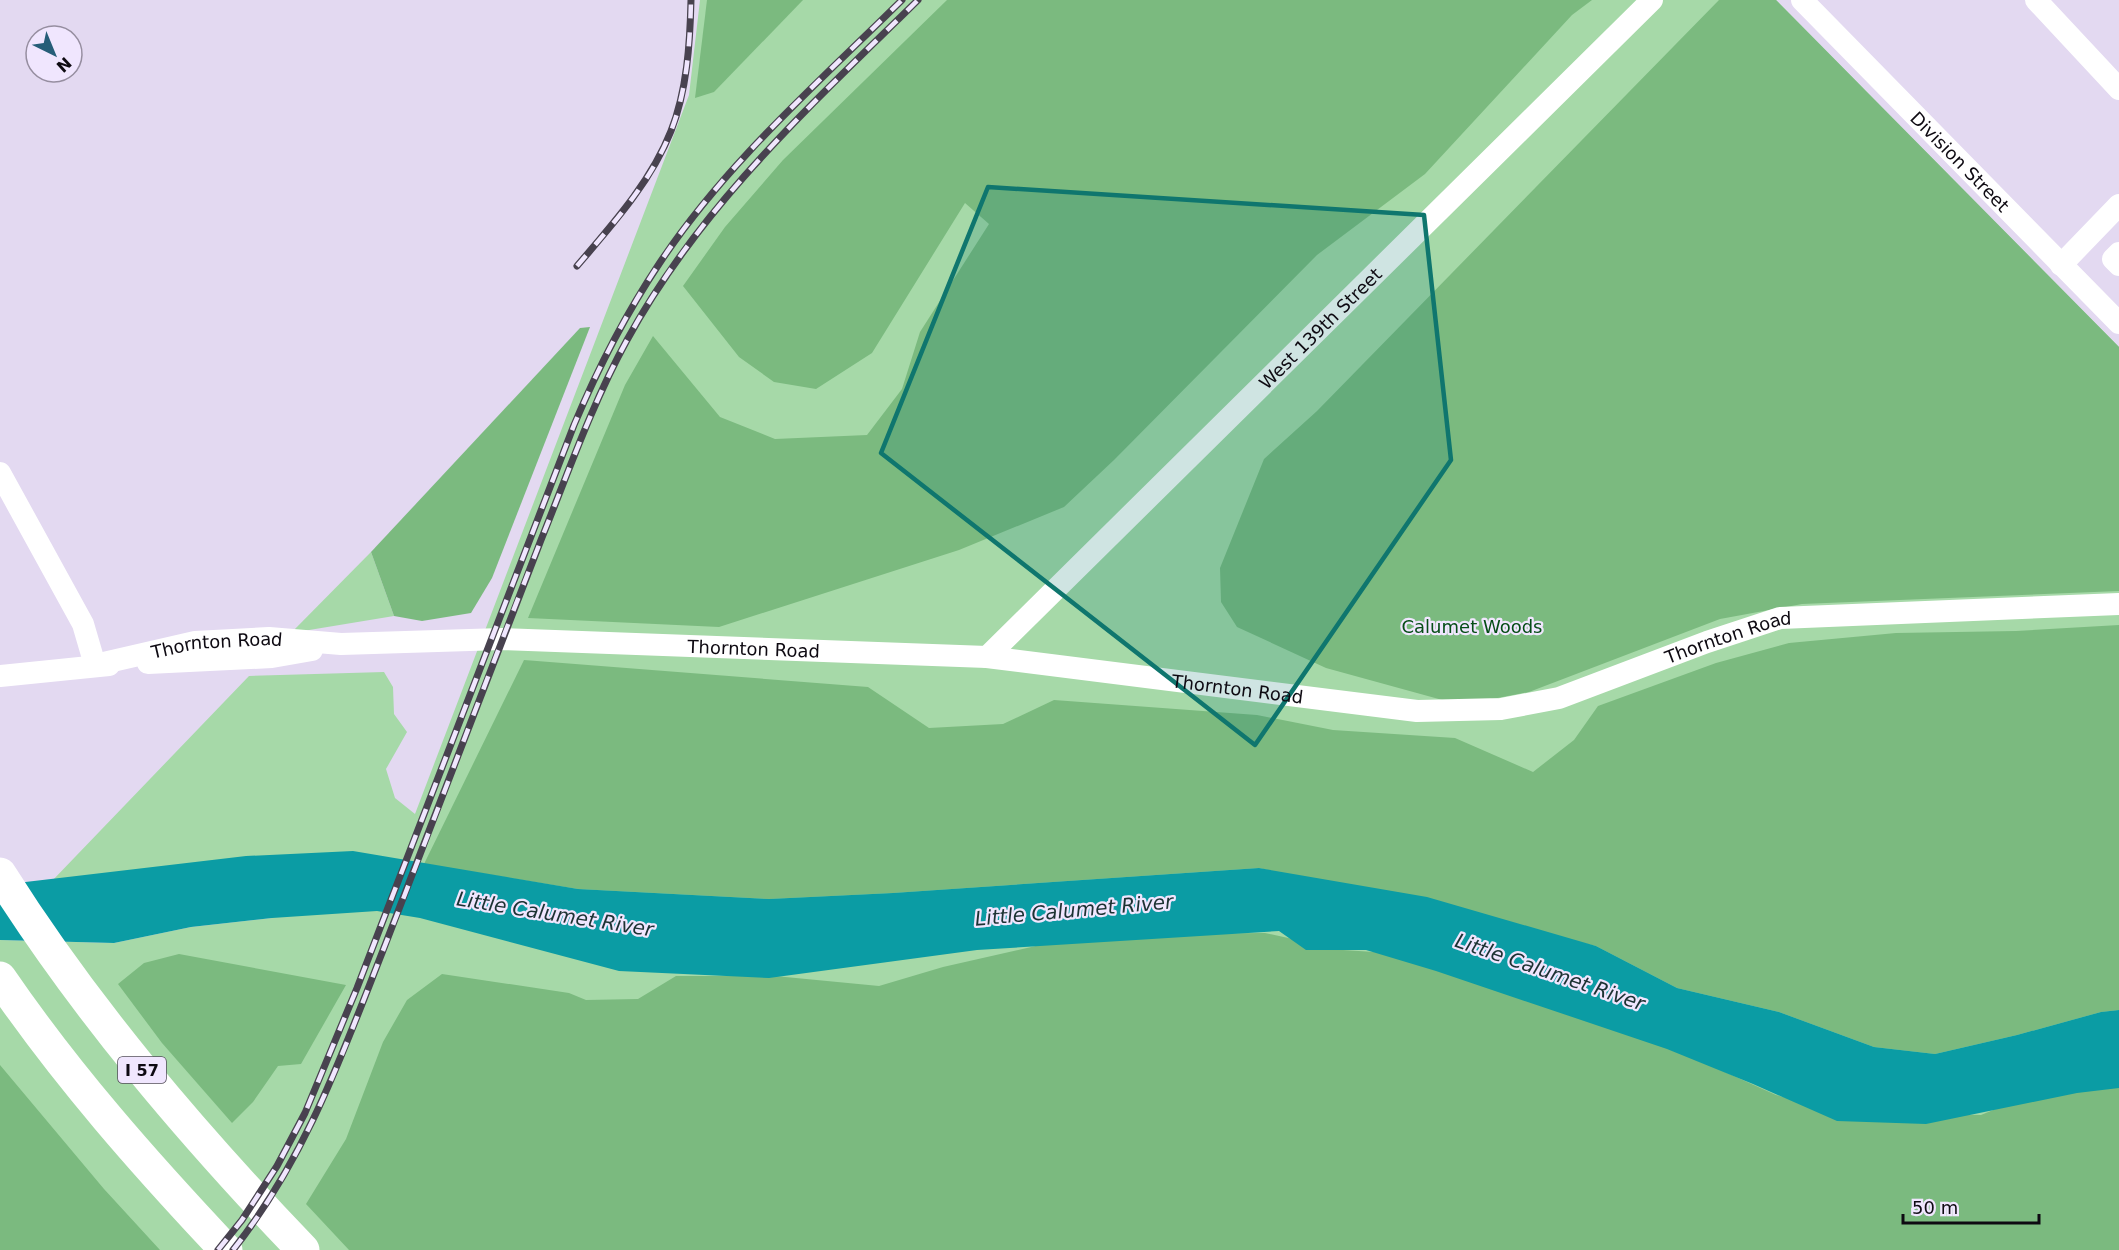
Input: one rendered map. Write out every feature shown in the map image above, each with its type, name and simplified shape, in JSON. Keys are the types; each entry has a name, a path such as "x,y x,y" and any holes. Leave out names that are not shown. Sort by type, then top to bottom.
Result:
{"highway":[{"name":"I 57","path":"0,874 62,964 160,1093 303,1250"},
{"path":"0,978 28,1019 100,1110 226,1250"}],"street":[{"name":"West 139th Street","path":"987,657 1652,0"},
{"name":"Division Street","path":"1802,0 2119,323"},
{"path":"2036,0 2119,89"},
{"path":"2061,265 2119,206"},
{"path":"2119,253 2113,259 2119,265"},
{"path":"0,473 83,624 95,665"},
{"name":"Thornton Road","path":"0,676 95,665 272,657 341,644 502,639 987,657 1417,711 1501,709 1559,698 1707,642 1780,618 2119,604"}],"highlighted area":[{"path":"988,187 1424,215 1451,460 1255,745 881,453"}],"green space":[{"name":"Calumet Woods","path":"700,0 1776,0 2119,347 2119,1250 0,1250 0,940 114,943 191,927 272,918 51,882 249,676 384,672 393,687 394,714 407,732 386,769 395,798 415,814 689,95"},
{"path":"707,0 803,0 714,92 695,98"},
{"path":"947,0 1592,0 1572,15 1425,174 1317,255 1114,460 1064,507 959,550 719,627 528,618 625,385 653,336 720,417 775,439 867,435 902,389 920,332 989,224 965,203 872,353 816,389 774,382 739,357 683,286 725,227 783,160"},
{"path":"1719,0 1776,0 2119,347 2119,591 1802,604 1720,619 1529,692 1482,701 1446,701 1326,668 1237,627 1221,602 1220,568 1264,459 1317,411"},
{"path":"590,327 492,578 471,613 422,621 394,616 371,552 580,328"},
{"path":"371,552 394,616 291,633"},
{"path":"2119,625 2119,1010 2101,1012 1935,1054 1874,1047 1779,1012 1677,988 1596,946 1259,868 893,893 769,899 578,889 424,864 524,660 868,687 929,728 1003,724 1054,700 1257,715 1333,730 1455,738 1533,772 1574,740 1598,706 1716,663 1789,643 1896,633 2016,631"},
{"path":"1265,933 1343,950 1389,953 1632,1030 1776,1095 1837,1112 1981,1115 2044,1089 2119,1074 2119,1250 349,1250 306,1204 346,1139 383,1042 407,1000 442,974 569,993 586,1000 638,999 676,976 775,976 879,986 943,967 1040,945 1143,934"},
{"path":"179,954 346,985 301,1064 278,1066 253,1102 232,1123 162,1043 118,984 144,963"},
{"path":"0,1065 104,1189 160,1250 0,1250"}],"water":[{"name":"Little Calumet River","path":"353,851 578,889 769,899 893,893 1259,868 1427,897 1596,946 1677,988 1779,1012 1874,1047 1935,1054 2101,1012 2119,1010 2119,1088 2077,1093 1926,1124 1837,1121 1667,1049 1436,971 1366,950 1306,950 1279,931 977,950 769,978 619,971 420,918 377,911 272,918 191,927 114,943 0,940 0,885 246,856"}],"railway":[{"path":"577,266 617,219 642,185 663,150 681,99 687,67 691,0"},
{"path":"218,1250 242,1220 277,1166 305,1113 357,988 574,425 623,322 659,264 713,192 773,126 902,0"},
{"path":"233,1250 281,1180 319,1108 402,902 571,464 614,364 627,340 656,291 688,245 723,201 798,119 918,0"}]}
